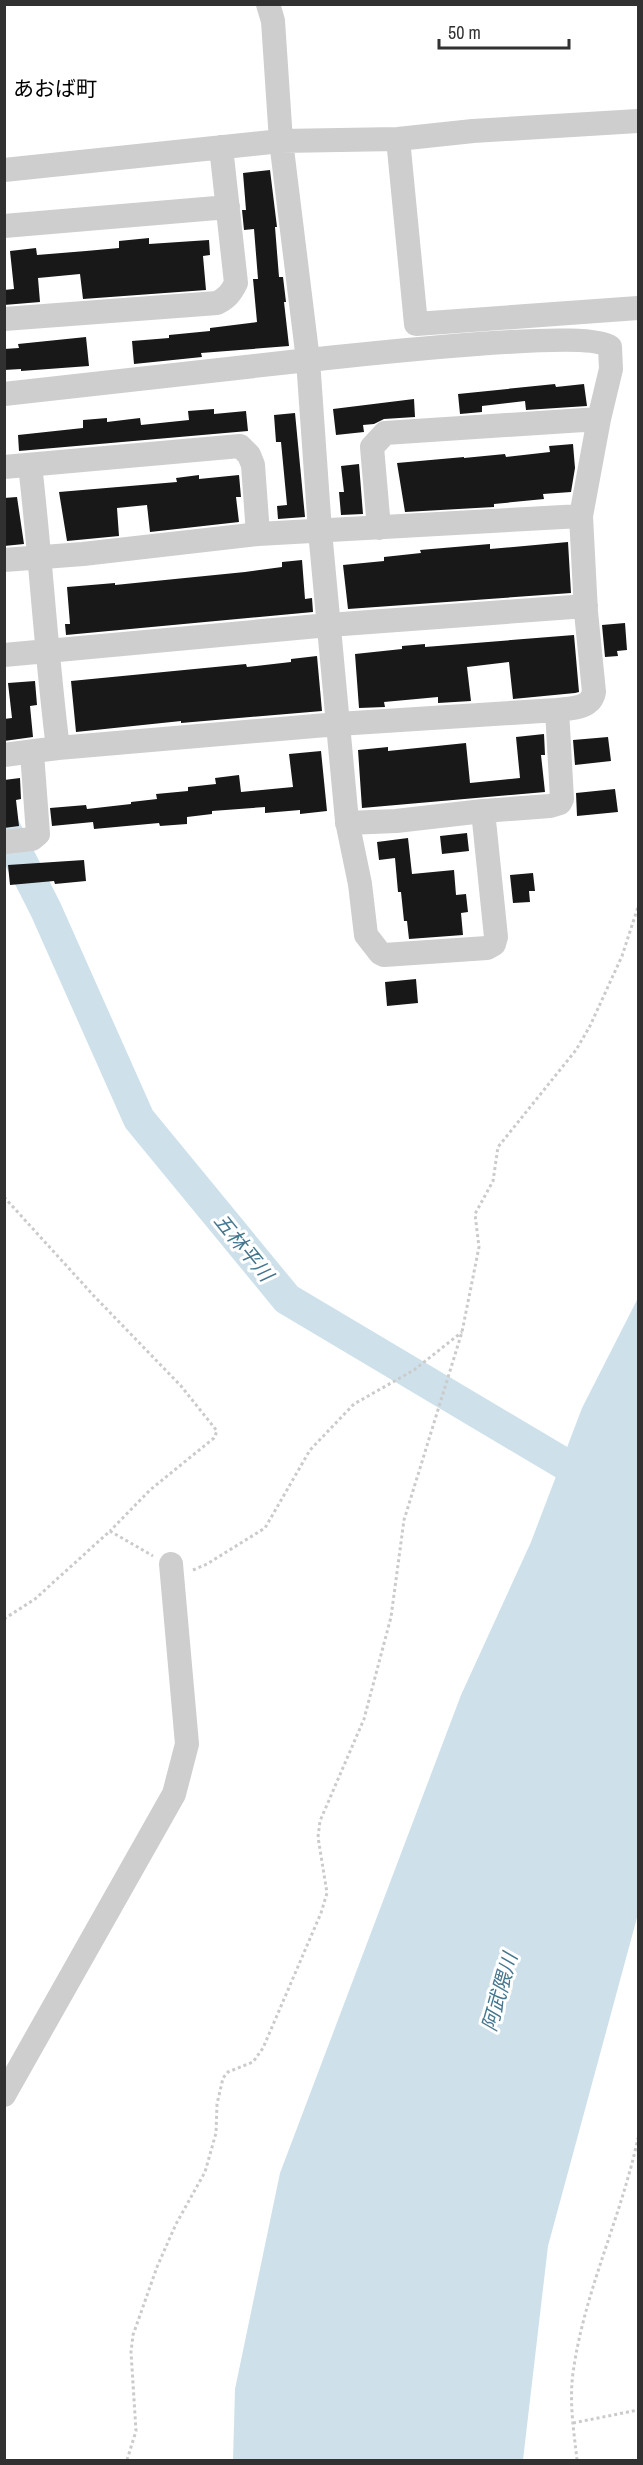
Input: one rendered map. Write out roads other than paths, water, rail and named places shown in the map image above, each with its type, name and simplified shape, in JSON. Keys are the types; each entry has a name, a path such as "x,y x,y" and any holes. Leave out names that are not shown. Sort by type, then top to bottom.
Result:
{"street":[{"path":"268,4 273,21 281,141 308,360 320,531 347,823 360,884 366,935 380,953 384,955 487,948 494,944 496,937 483,812"},
{"path":"4,170 281,141 398,139 473,131 639,121"},
{"path":"398,139 416,324 639,308"},
{"path":"4,319 217,303 225,300 236,283 221,147"},
{"path":"4,226 228,207"},
{"path":"4,394 483,343 594,341 610,347 612,359 581,516 593,699 586,705 557,710 338,724 58,748 4,755"},
{"path":"379,528 372,447 385,433 599,419"},
{"path":"4,467 240,446 249,455 253,465 258,534"},
{"path":"30,465 40,556 46,652 58,748"},
{"path":"4,560 83,554 258,534 581,516"},
{"path":"4,656 329,625 586,606"},
{"path":"347,823 396,821 550,806 560,803 562,799 557,710"},
{"path":"4,842 32,838 38,834 32,753"},
{"path":"4,2095 168,1804 180,1773 187,1744 171,1564"}],"water":[{"name":"阿武隈川","path":"638,1298 638,1914 548,2246 523,2460 233,2460 235,2389 280,2173 461,1695 531,1542 582,1408"}],"waterway":[{"name":"五林平川","path":"4,827 46,910 139,1119 287,1299 568,1466 638,1527"}],"district":[{"name":"あおば町","path":"55,88"}]}
